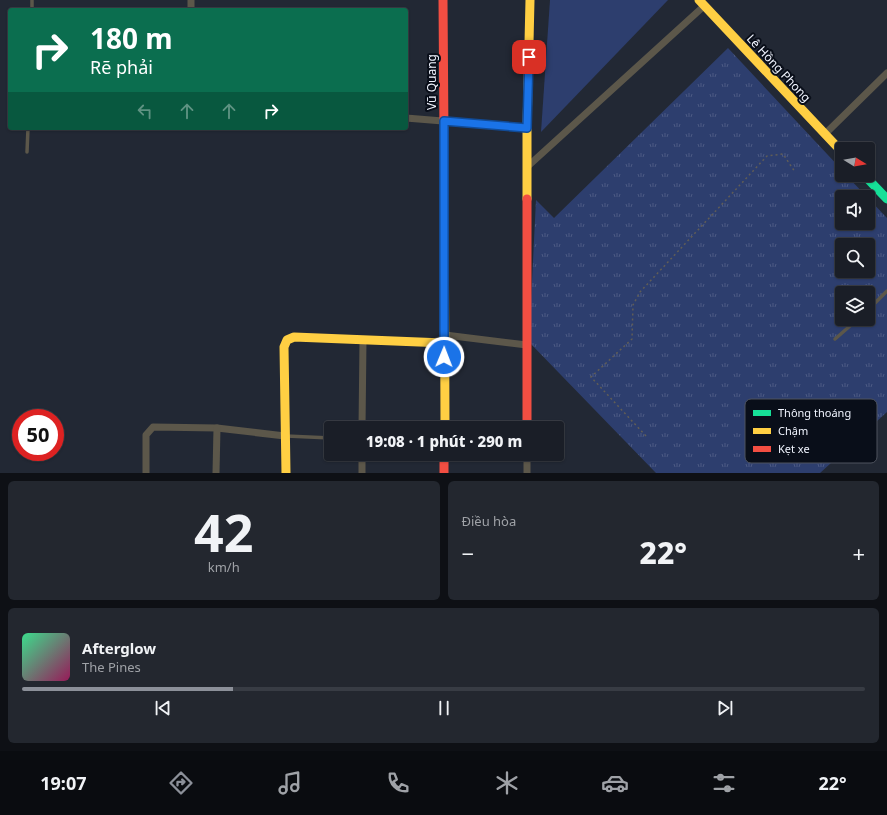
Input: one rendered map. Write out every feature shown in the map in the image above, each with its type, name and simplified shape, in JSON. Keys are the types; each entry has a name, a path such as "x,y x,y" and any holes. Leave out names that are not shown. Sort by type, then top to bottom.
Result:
{"street":[{"name":"Vũ Quang","path":"443,0 445,421"},
{"path":"527,421 527,128 530,0"},
{"path":"527,167 701,3"},
{"name":"Lê Hồng Phong","path":"701,3 835,145"},
{"path":"825,134 887,73"},
{"path":"408,118 527,128"},
{"path":"871,182 887,199"},
{"path":"286,473 284,347 287,340 294,337 363,340 444,339 527,345"},
{"path":"362,421 363,340"},
{"path":"146,473 146,435 153,427 216,428 285,436"},
{"path":"216,428 216,473"},
{"path":"362,461 362,473"},
{"path":"444,461 444,473"},
{"path":"527,461 527,473"}],"lane":[{"path":"27,152 28,130"},
{"path":"875,303 887,291"},
{"path":"835,339 850,326"},
{"path":"285,436 324,438"}],"path":[{"path":"646,436 591,377 632,339 633,305 640,292 768,156 783,154 795,172"}],"green space":[{"path":"550,0 668,0 541,132"},
{"path":"728,48 835,163 835,182 853,182 860,190 835,190 835,230 875,230 875,205 887,218 887,412 877,421 877,399 745,399 745,463 831,463 820,473 656,473 529,342 536,200 554,218"}],"traffic: fast":[{"path":"871,182 887,199"}],"traffic: slow":[{"path":"527,199 530,0"},
{"path":"699,0 835,145"},
{"path":"444,136 445,421"},
{"path":"286,473 284,347 287,340 294,337 444,343"}],"traffic: jam":[{"path":"443,0 444,136"},
{"path":"527,199 527,421"},
{"path":"444,461 444,473"}],"route":[{"path":"444,357 444,121 527,128 529,57"}]}
